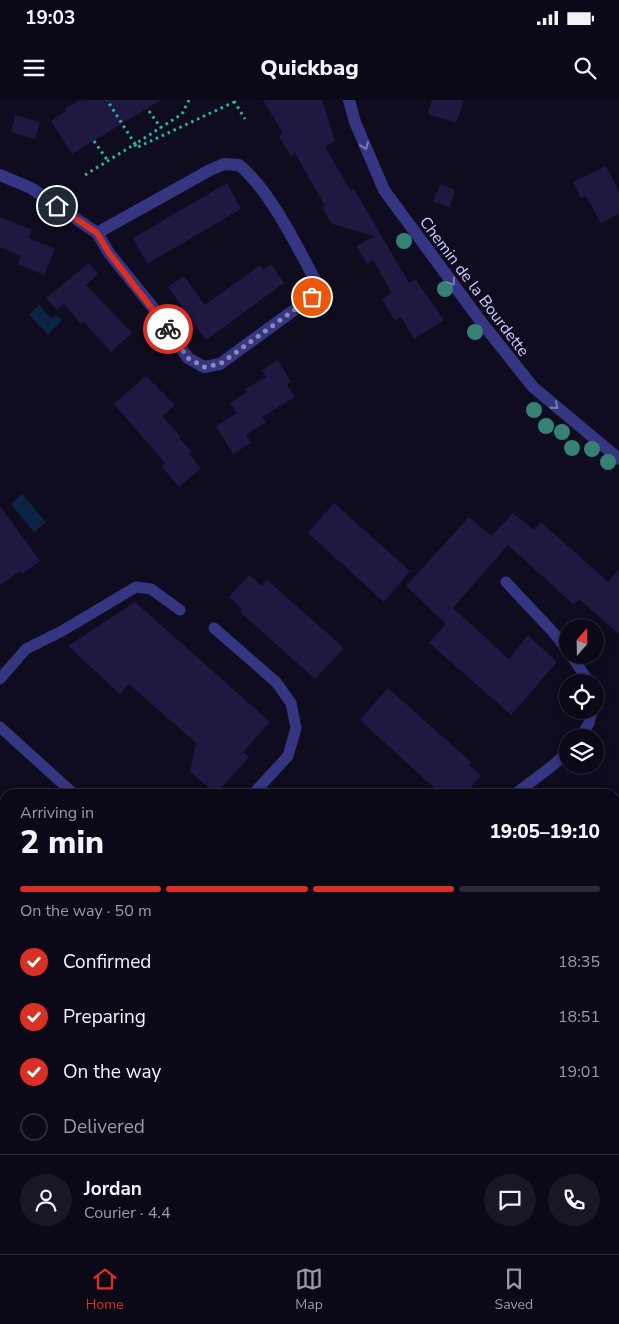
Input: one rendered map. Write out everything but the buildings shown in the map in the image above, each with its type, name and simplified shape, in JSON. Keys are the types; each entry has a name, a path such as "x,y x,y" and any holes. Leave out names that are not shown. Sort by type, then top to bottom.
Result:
{"street":[{"name":"Chemin de la Bourdette","path":"349,100 355,122 384,190 482,323 533,387 619,460"},
{"path":"0,175 31,188 97,233 109,253 154,309 188,358 204,367 220,364 312,297 317,284 298,247 258,184 239,165 224,164 210,170 97,233"}],"lane":[{"path":"506,582 559,640"},
{"path":"0,679 26,648 62,631 136,587 151,589 180,610"},
{"path":"214,628 276,682 291,703 296,728 288,756 258,789"},
{"path":"0,727 68,789"},
{"path":"522,789 559,760"}],"path":[{"path":"107,100 136,148 234,101 244,119"},
{"path":"85,174 182,114 189,100"},
{"path":"149,111 161,128"},
{"path":"94,141 108,161"}],"water":[{"path":"39,305 51,318 57,316 62,320 48,334 29,315"},
{"path":"22,494 46,522 34,532 11,504"}],"way so far":[{"path":"168,329 188,358 204,367 220,364 312,297"}],"route":[{"path":"57,206 97,233 109,253 168,329"}]}
